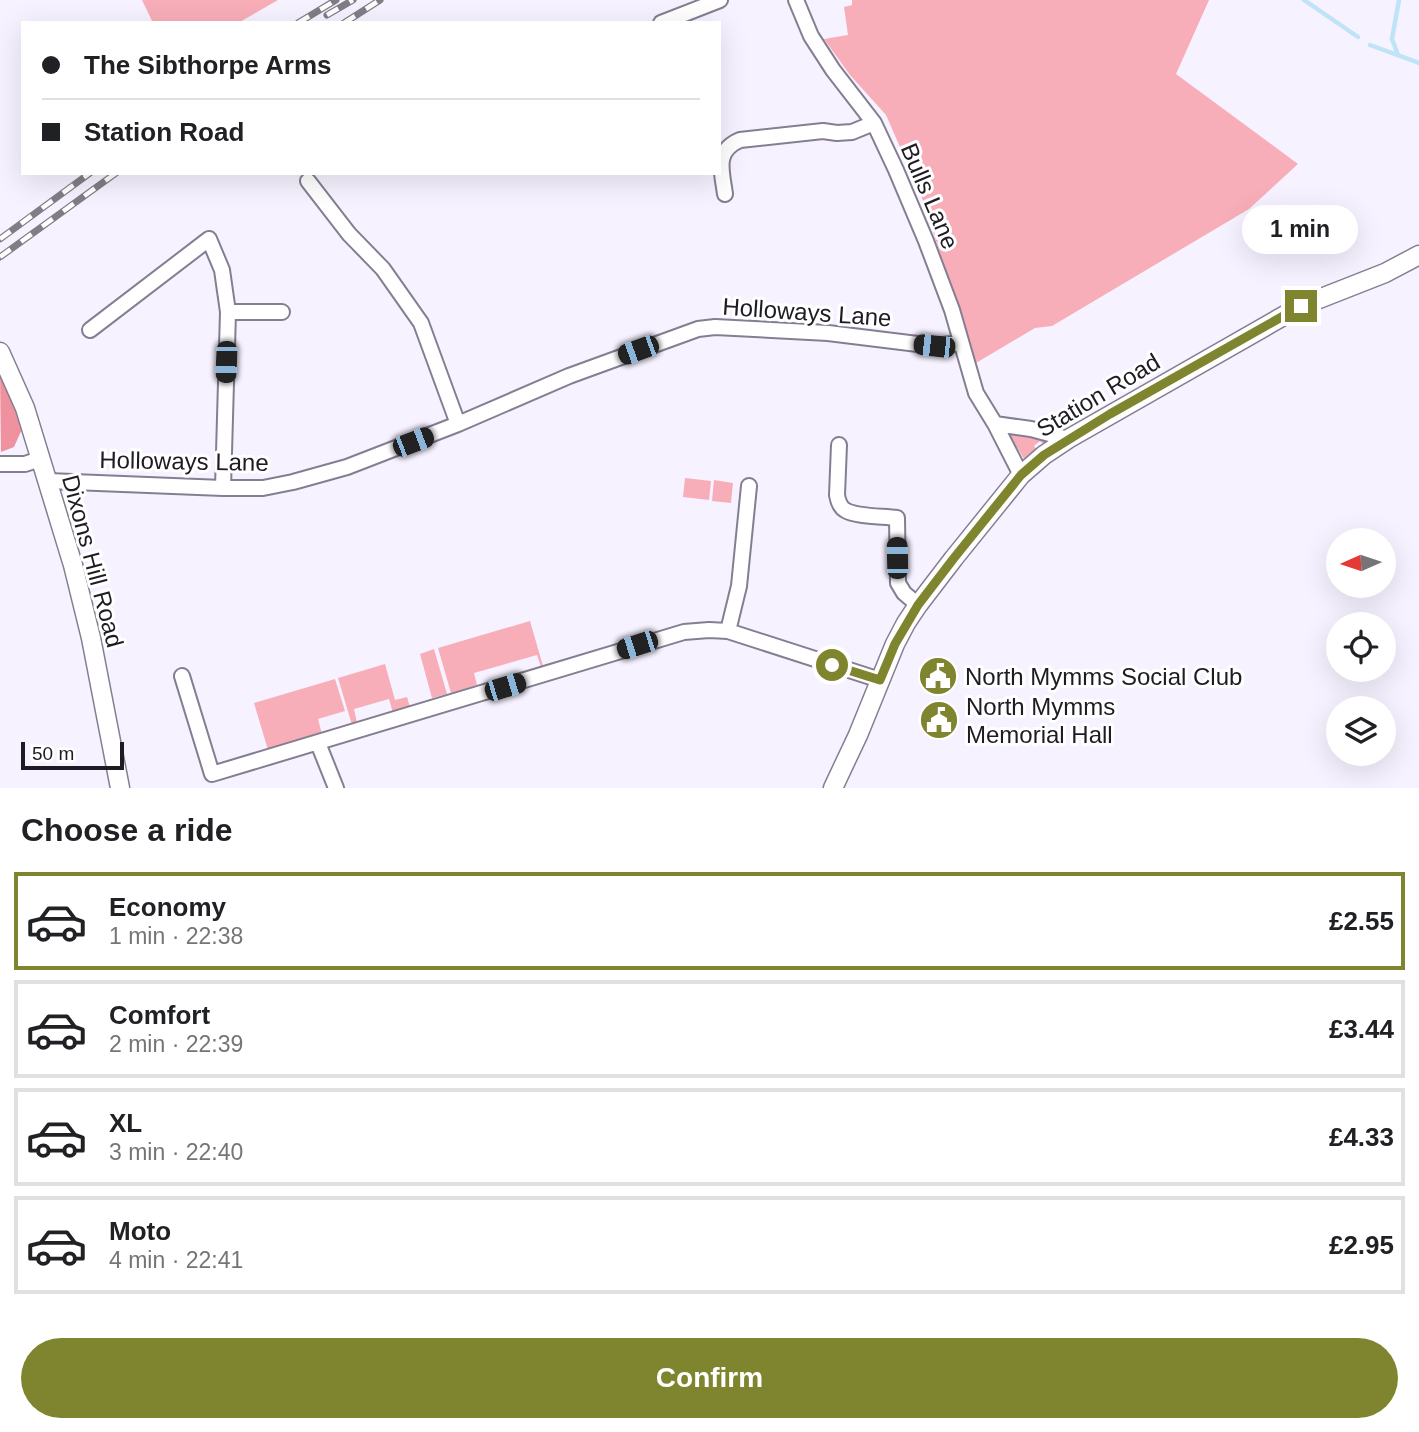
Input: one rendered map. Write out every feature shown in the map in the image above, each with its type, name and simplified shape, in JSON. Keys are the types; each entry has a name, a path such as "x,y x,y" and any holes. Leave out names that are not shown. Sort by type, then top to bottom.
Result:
{"street":[{"path":"666,21 720,0"},
{"name":"Bulls Lane","path":"796,0 811,36 833,70 874,123 926,241 952,310 976,393 1021,475"},
{"path":"725,194 722,163 724,150 731,144 740,140 823,131 852,132 874,123"},
{"path":"309,181 349,234 383,269 421,323 458,424"},
{"path":"90,330 209,239 222,270 228,312 223,488"},
{"name":"Station Road","path":"833,788 895,644 918,605 1021,475 1068,439 1301,306 1419,256"},
{"path":"228,312 282,312"},
{"name":"Holloways Lane","path":"48,481 223,488 262,488 293,482 322,475 458,424 569,376 698,329 715,327 828,334 934,346 961,343"},
{"name":"Dixons Hill Road","path":"0,352 25,408 73,565 91,638 120,788"},
{"path":"995,424 1031,429 1068,439"},
{"path":"839,445 839,504 846,510 859,514 897,518 898,583 904,593 918,605"},
{"path":"0,464 25,464 40,458"},
{"path":"729,631 739,586 750,486"},
{"path":"182,676 212,774 684,632 729,631 880,680"},
{"path":"318,743 336,788"}],"shaded area":[{"path":"142,0 278,0 241,21 152,21"},
{"path":"852,0 1209,0 1176,74 1298,164 1249,209 1052,326 1035,328 976,363 921,195 886,115 850,75 824,39 848,35 844,7 852,5"},
{"path":"0,372 22,429 14,447 1,452"},
{"path":"1011,431 1045,441 1034,446 1036,449 1024,459 1010,436"},
{"path":"685,478 711,481 709,500 683,497"},
{"path":"714,480 733,483 731,503 712,501"},
{"path":"530,621 543,666 541,667 537,655 474,673 477,685 451,693 438,648"},
{"path":"434,649 447,694 432,698 420,654"},
{"path":"385,664 395,700 407,697 410,707 393,713 389,699 354,709 357,723 352,725 338,678"},
{"path":"335,679 345,711 318,719 322,734 268,750 254,703"}],"waterway":[{"path":"1304,0 1358,37"},
{"path":"1398,55 1392,39 1399,0"},
{"path":"1370,45 1419,63"}],"railway":[{"path":"301,21 336,0"},
{"path":"327,15 353,0"},
{"path":"347,21 380,0"},
{"path":"0,239 87,175"},
{"path":"0,257 113,175"}],"place":[{"name":"North Mymms Social Club","path":"938,676"},
{"name":"North Mymms Memorial Hall","path":"939,720"}],"route":[{"path":"832,665 880,680 895,644 918,605 1021,475 1068,439 1301,306"}]}
